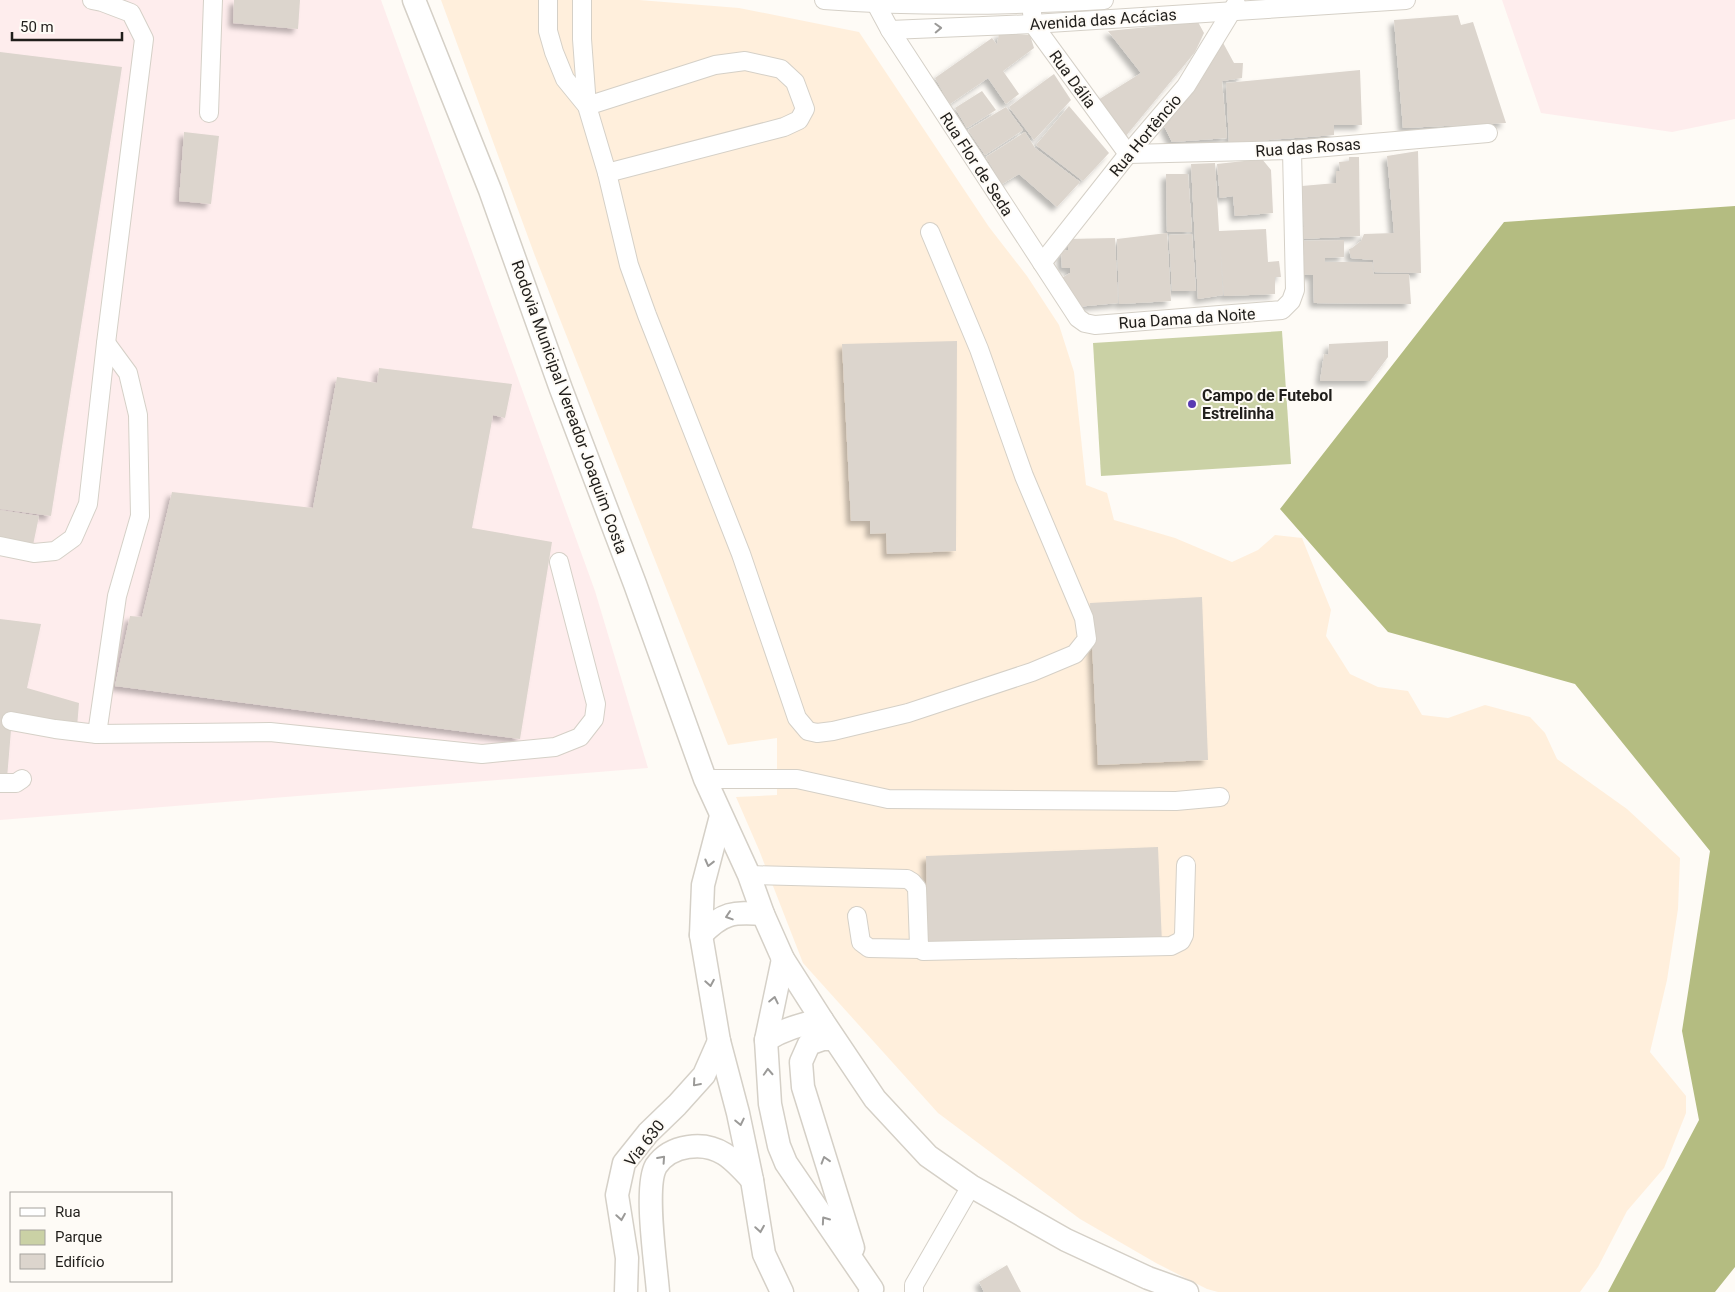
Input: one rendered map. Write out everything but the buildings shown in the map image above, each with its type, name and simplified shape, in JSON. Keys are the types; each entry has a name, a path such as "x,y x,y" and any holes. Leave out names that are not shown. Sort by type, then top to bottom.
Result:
{"main road":[{"name":"Rodovia Municipal Vereador Joaquim Costa","path":"414,0 490,190 561,389 636,584 705,779 749,875 763,914 783,959"},
{"path":"721,816 703,885 701,935 719,1041 738,1113 752,1180 764,1254 782,1292"},
{"path":"701,935 714,922 729,914 741,912 763,914"},
{"path":"783,959 875,1099 928,1156 971,1186 1066,1240 1148,1278 1187,1292"},
{"path":"783,959 766,1040 770,1104 779,1146 786,1163 869,1287"},
{"path":"766,1040 782,1030 799,1024 822,1020"},
{"path":"834,1039 823,1039 809,1044 801,1062 803,1087 869,1287"},
{"name":"Via 630","path":"626,1292 627,1258 618,1195 624,1163 648,1133 677,1105 704,1074 719,1041"},
{"name":"Via 630","path":"658,1292 650,1195 656,1166 668,1152 700,1144 718,1149 736,1162 752,1180"}],"street":[{"path":"0,546 34,553 55,551 73,538 88,504 144,39 131,13 92,0"},
{"path":"210,113 213,0"},
{"path":"548,0 548,31 554,52 564,79 587,106"},
{"path":"582,0 582,39 587,106 607,173 629,265 741,554 797,718 808,731 818,733 833,731 908,713 1023,675 1075,654 1087,638 1084,618 1024,476 979,349 930,232"},
{"name":"Avenida das Acácias","path":"824,0 876,2 1104,0"},
{"name":"Avenida das Acácias","path":"890,30 1033,24 1196,6 1406,0"},
{"name":"Rua Flor de Seda","path":"876,2 890,30 1078,318 1085,323"},
{"path":"1031,2 1033,24"},
{"name":"Rua Hortêncio","path":"1042,263 1128,154 1186,86 1235,5"},
{"name":"Rua Dália","path":"1033,24 1128,154"},
{"path":"587,106 715,65 745,61 781,69 795,82 806,109 799,120 784,127 607,173"},
{"name":"Rua das Rosas","path":"1128,154 1292,150 1488,133"},
{"name":"Rua Dama da Noite","path":"1085,323 1095,325 1282,310 1291,301 1295,290 1292,150"},
{"path":"97,734 117,596 140,516 138,415 128,373 106,344"},
{"path":"11,722 97,734 270,732 482,754 555,747 580,737 594,719 596,704 559,562"},
{"path":"0,783 16,783 22,779"},
{"path":"705,779 797,779 888,799 1176,801 1220,797"},
{"path":"857,916 861,942 869,948 920,949 923,951 1171,946 1181,941 1184,935 1186,865"},
{"path":"749,875 907,879 916,888 920,949"},
{"path":"914,1292 914,1285 971,1186"}],"shaded area":[{"path":"0,0 381,0 595,591 648,768 0,820"},
{"path":"441,0 639,0 739,8 859,32 989,227 1027,276 1059,325 1074,372 1086,485 1107,493 1114,520 1175,538 1232,562 1258,550 1275,535 1302,538 1331,610 1326,636 1350,674 1378,687 1408,691 1422,715 1448,718 1485,705 1530,717 1545,733 1557,759 1627,809 1680,858 1678,909 1667,980 1650,1052 1686,1096 1686,1113 1664,1168 1627,1211 1598,1267 1580,1292 1218,1292 1207,1289 1156,1263 1080,1219 938,1113 803,963 736,797 777,795 777,738 728,745 535,256"},
{"path":"1502,0 1735,0 1735,119 1672,132 1541,113"}],"green space":[{"path":"1735,206 1735,1267 1715,1292 1608,1292 1699,1120 1682,1031 1710,851 1575,684 1388,632 1280,509 1504,222"},
{"name":"Campo de Futebol Estrelinha","path":"1282,331 1291,464 1101,476 1093,343"}],"place":[{"name":"Campo de Futebol Estrelinha","path":"1192,404"}]}
